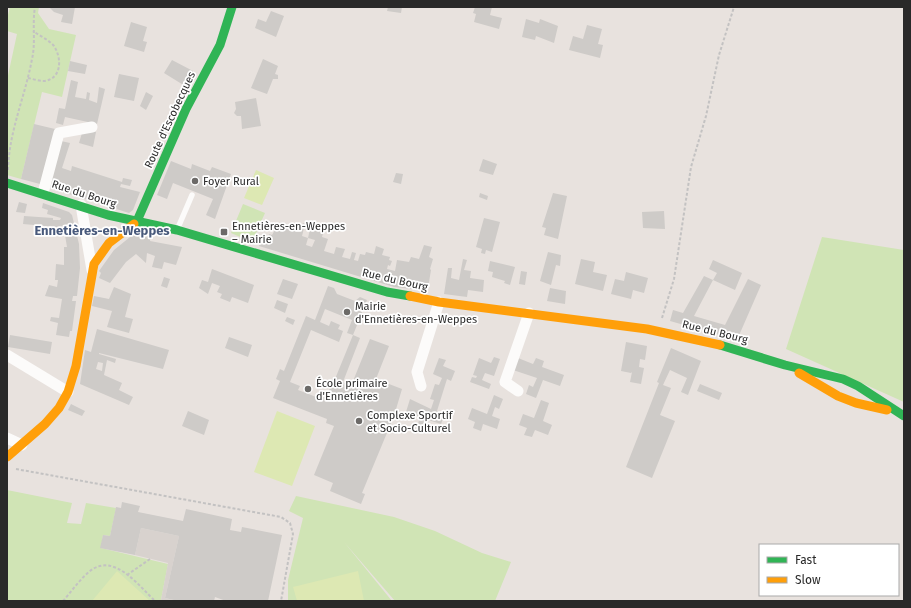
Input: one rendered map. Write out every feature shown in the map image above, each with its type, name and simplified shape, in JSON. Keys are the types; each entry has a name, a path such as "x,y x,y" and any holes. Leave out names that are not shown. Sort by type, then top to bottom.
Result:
{"street":[{"name":"Route d'Escobecques","path":"137,221 186,109 220,45 232,7"},
{"path":"43,193 59,133 92,127"},
{"name":"Rue du Bourg","path":"7,183 81,205 108,215 177,230 397,295 658,331 728,347 785,366 843,379 858,386 880,402 904,416"},
{"path":"81,205 92,272"},
{"path":"7,457 55,414 68,392 76,366 92,272 97,259 109,243 137,221"},
{"path":"421,386 417,372 439,302"},
{"path":"518,391 506,382 529,313"},
{"path":"7,356 68,392"},
{"name":"Rue du Bourg","path":"785,366 838,396 904,416"},
{"path":"7,438 22,445"}],"lane":[{"path":"177,230 192,195"}],"path":[{"path":"7,183 10,141 28,78 34,50 33,31 35,7"},
{"path":"658,331 674,279 691,167 706,116 719,54 734,7"},
{"path":"28,78 43,81 47,80 56,75 60,66 59,58 53,46 33,31"},
{"path":"14,468 281,517 290,523 293,534 281,601"},
{"path":"127,575 150,559"},
{"path":"63,601 90,571 99,566 110,565 118,568 127,575 155,601"}],"green space":[{"path":"10,7 39,7 38,13 49,29 76,35 62,97 42,92 21,179 7,175 7,80 17,34 7,31 7,19"},
{"path":"256,170 274,178 262,205 244,198"},
{"path":"243,204 265,213 252,242 231,233"},
{"path":"822,237 904,250 904,402 786,349"},
{"path":"277,411 315,426 292,486 254,472"},
{"path":"7,490 72,503 67,523 81,524 86,503 116,508 110,536 103,535 101,548 168,564 161,600 163,601 7,601"},
{"path":"296,496 394,517 435,531 482,553 511,562 495,601 395,601 344,542 392,601 288,601 288,580 303,518 289,511"},
{"path":"117,571 150,601 92,601"},
{"path":"358,571 364,601 297,601 293,587"}],"shaded area":[{"path":"141,528 179,536 165,598 178,601 161,600 168,563 135,555"}],"building":[{"path":"49,7 75,7 72,24 61,22 63,15 54,12"},
{"path":"388,7 402,7 401,13 387,11"},
{"path":"475,7 492,7 490,15 502,18 499,29 474,22 476,14 473,13"},
{"path":"271,11 284,16 276,37 255,28 258,19 266,22"},
{"path":"526,19 539,23 540,19 558,26 554,43 536,36 535,40 522,37"},
{"path":"131,22 147,27 143,41 147,42 144,52 124,46"},
{"path":"587,25 602,29 598,44 603,45 600,58 569,50 573,36 583,39"},
{"path":"263,59 278,66 275,74 278,75 278,79 273,79 267,94 251,88"},
{"path":"172,60 193,71 185,86 164,73"},
{"path":"70,61 87,65 85,74 68,71"},
{"path":"119,74 139,78 134,101 114,97"},
{"path":"71,80 78,82 75,97 86,99 87,92 90,93 89,100 97,103 99,87 105,89 97,124 65,117 63,125 56,123 59,108 65,109"},
{"path":"146,92 153,96 146,110 140,106"},
{"path":"256,98 261,126 242,129 241,116 237,116 234,113 236,109 235,102"},
{"path":"34,124 55,129 42,183 40,184 21,179"},
{"path":"92,131 96,132 93,147 79,143 82,133"},
{"path":"61,141 70,143 62,168 71,171 72,166 122,182 123,178 132,180 130,186 121,184 120,187 140,192 133,210 129,213 50,188 48,185"},
{"path":"483,159 497,164 493,175 479,171"},
{"path":"171,161 191,169 192,164 210,171 212,167 231,174 215,219 206,215 213,199 173,183 167,199 157,195"},
{"path":"396,173 403,174 401,184 393,182"},
{"path":"480,193 488,196 487,200 479,197"},
{"path":"553,193 567,196 558,239 544,235 546,228 542,227"},
{"path":"19,202 27,204 25,213 16,212"},
{"path":"43,203 69,212 72,215 79,244 80,268 77,296 73,296 72,301 76,301 72,331 70,331 69,337 56,335 58,323 50,321 51,317 59,318 62,299 45,296 49,285 57,287 58,280 55,280 56,264 64,265 64,247 67,247 64,229 57,230 56,227 23,224 24,216 53,218 53,220 60,220 61,218 47,214 48,210 42,208"},
{"path":"664,211 665,229 643,228 642,212"},
{"path":"484,218 500,222 492,252 486,250 485,254 481,253 482,249 476,247"},
{"path":"281,222 293,226 292,229 295,230 296,228 301,229 303,223 305,224 302,236 308,238 310,229 323,233 322,237 328,239 324,251 334,254 336,247 345,249 342,257 350,259 352,252 356,253 354,260 358,261 360,254 365,255 366,252 374,254 376,246 384,249 382,255 390,257 389,260 392,261 390,266 388,265 387,269 395,271 397,260 409,262 411,257 419,259 424,245 432,247 429,257 433,259 430,269 428,288 422,287 421,290 394,287 259,246 263,236 268,237 269,234 272,235 276,228 278,229","holes":["308,238 315,240 312,247 306,245"]},
{"path":"140,231 151,235 150,241 182,247 176,265 164,262 162,269 152,267 155,256 147,253 146,263 136,254 126,262 110,283 99,278 101,273 99,271 114,250 135,233"},
{"path":"548,252 561,255 560,266 556,265 551,285 540,281"},
{"path":"463,259 467,260 464,270 471,271 470,278 484,280 483,292 468,290 467,297 444,294 448,268 452,268 451,278 459,280"},
{"path":"581,259 595,262 593,272 607,275 603,291 575,284"},
{"path":"713,260 742,273 735,290 713,280 717,273 709,269"},
{"path":"490,261 515,267 510,285 504,283 505,281 492,277 493,272 488,271"},
{"path":"212,269 254,285 248,303 232,297 230,302 220,298 222,294 217,292 220,286 212,283 208,294 199,288 202,280 208,282"},
{"path":"521,271 527,272 525,285 519,284"},
{"path":"626,272 648,278 644,293 633,290 631,299 611,294 615,279 624,281"},
{"path":"704,276 713,280 694,316 725,325 748,279 761,285 737,340 670,321 673,310 683,313"},
{"path":"164,277 170,279 167,288 161,286"},
{"path":"283,279 298,284 292,299 277,294"},
{"name":"Complexe Sportif et Socio-Culturel","path":"328,286 334,288 337,294 355,301 360,297 367,300 353,335 360,338 343,382 351,386 370,339 389,346 376,379 402,389 394,416 362,493 365,494 361,504 330,491 333,483 314,475 334,426 326,423 327,419 273,398 280,381 276,379 280,369 284,371 306,316 315,320","holes":["325,309 352,320 347,333 353,335 335,379 333,378 327,397 318,393 316,397 298,390 300,386 290,382 311,330 339,342 343,331 338,329 340,325 331,321 329,326 320,322"]},
{"path":"114,287 131,294 125,317 133,319 129,333 107,327 112,311 92,306 94,296 109,299"},
{"path":"550,288 566,291 565,304 547,301"},
{"path":"277,300 288,304 285,313 274,308"},
{"path":"287,317 295,320 293,325 285,321"},
{"path":"97,329 169,350 163,369 99,353 116,359 115,363 107,360 104,375 122,383 119,390 133,397 129,405 80,384 85,350 91,352","holes":["98,362 103,363 102,371 96,369"]},
{"path":"10,335 52,342 50,354 8,347"},
{"path":"229,337 252,345 248,357 225,348"},
{"path":"626,342 647,346 645,360 640,359 639,367 644,368 641,384 630,382 632,372 621,371"},
{"path":"671,348 701,361 688,395 681,392 687,378 670,370 663,385 671,388 660,415 675,421 652,478 626,467"},
{"path":"494,357 500,359 494,376 485,373 482,380 491,384 489,389 470,382 472,377 476,378 477,376 473,375 479,358 491,363"},
{"path":"439,358 446,360 443,366 455,371 451,381 447,379 437,411 445,414 441,424 428,420 425,427 418,424 420,417 406,412 410,399 431,409 434,400 430,399 435,384 439,385 442,378 433,374"},
{"path":"518,358 533,364 536,358 544,361 542,367 564,375 560,386 543,380 536,398 526,394 529,385 533,387 537,378 513,370"},
{"path":"700,384 722,393 719,400 697,391"},
{"path":"494,395 503,399 499,409 495,407 492,416 500,419 497,429 483,424 481,431 473,428 475,422 468,419 472,408 487,414"},
{"path":"541,400 549,403 543,421 552,425 548,435 535,430 532,437 524,435 527,428 519,425 523,414 534,418"},
{"path":"71,404 85,411 82,416 68,410"},
{"path":"188,411 209,420 204,435 182,426"},
{"path":"122,502 140,506 138,512 183,521 186,509 232,519 230,530 241,532 242,527 282,535 268,601 226,601 215,597 214,601 178,601 165,598 179,536 141,528 135,555 100,548 103,535 110,536 116,507 121,508"}],"traffic: fast":[{"path":"134,224 137,221 186,109 220,45 232,7"},
{"path":"7,183 108,215 177,230 387,292 410,296"},
{"path":"720,345 785,365 843,379 858,386 904,416"}],"traffic: slow":[{"path":"7,457 45,424 59,408 68,392 76,366 94,264 109,243 134,224"},
{"path":"410,296 439,302 647,329 720,345"},
{"path":"799,373 838,396 856,403 887,410"}],"place":[{"name":"Foyer Rural","path":"195,181"},
{"name":"Ennetières-en-Weppes – Mairie","path":"224,232"},
{"name":"Mairie d'Ennetières-en-Weppes","path":"347,312"},
{"name":"École primaire d'Ennetières","path":"308,389"},
{"name":"Complexe Sportif et Socio-Culturel","path":"359,421"}],"district":[{"name":"Ennetières-en-Weppes","path":"102,230"}]}
